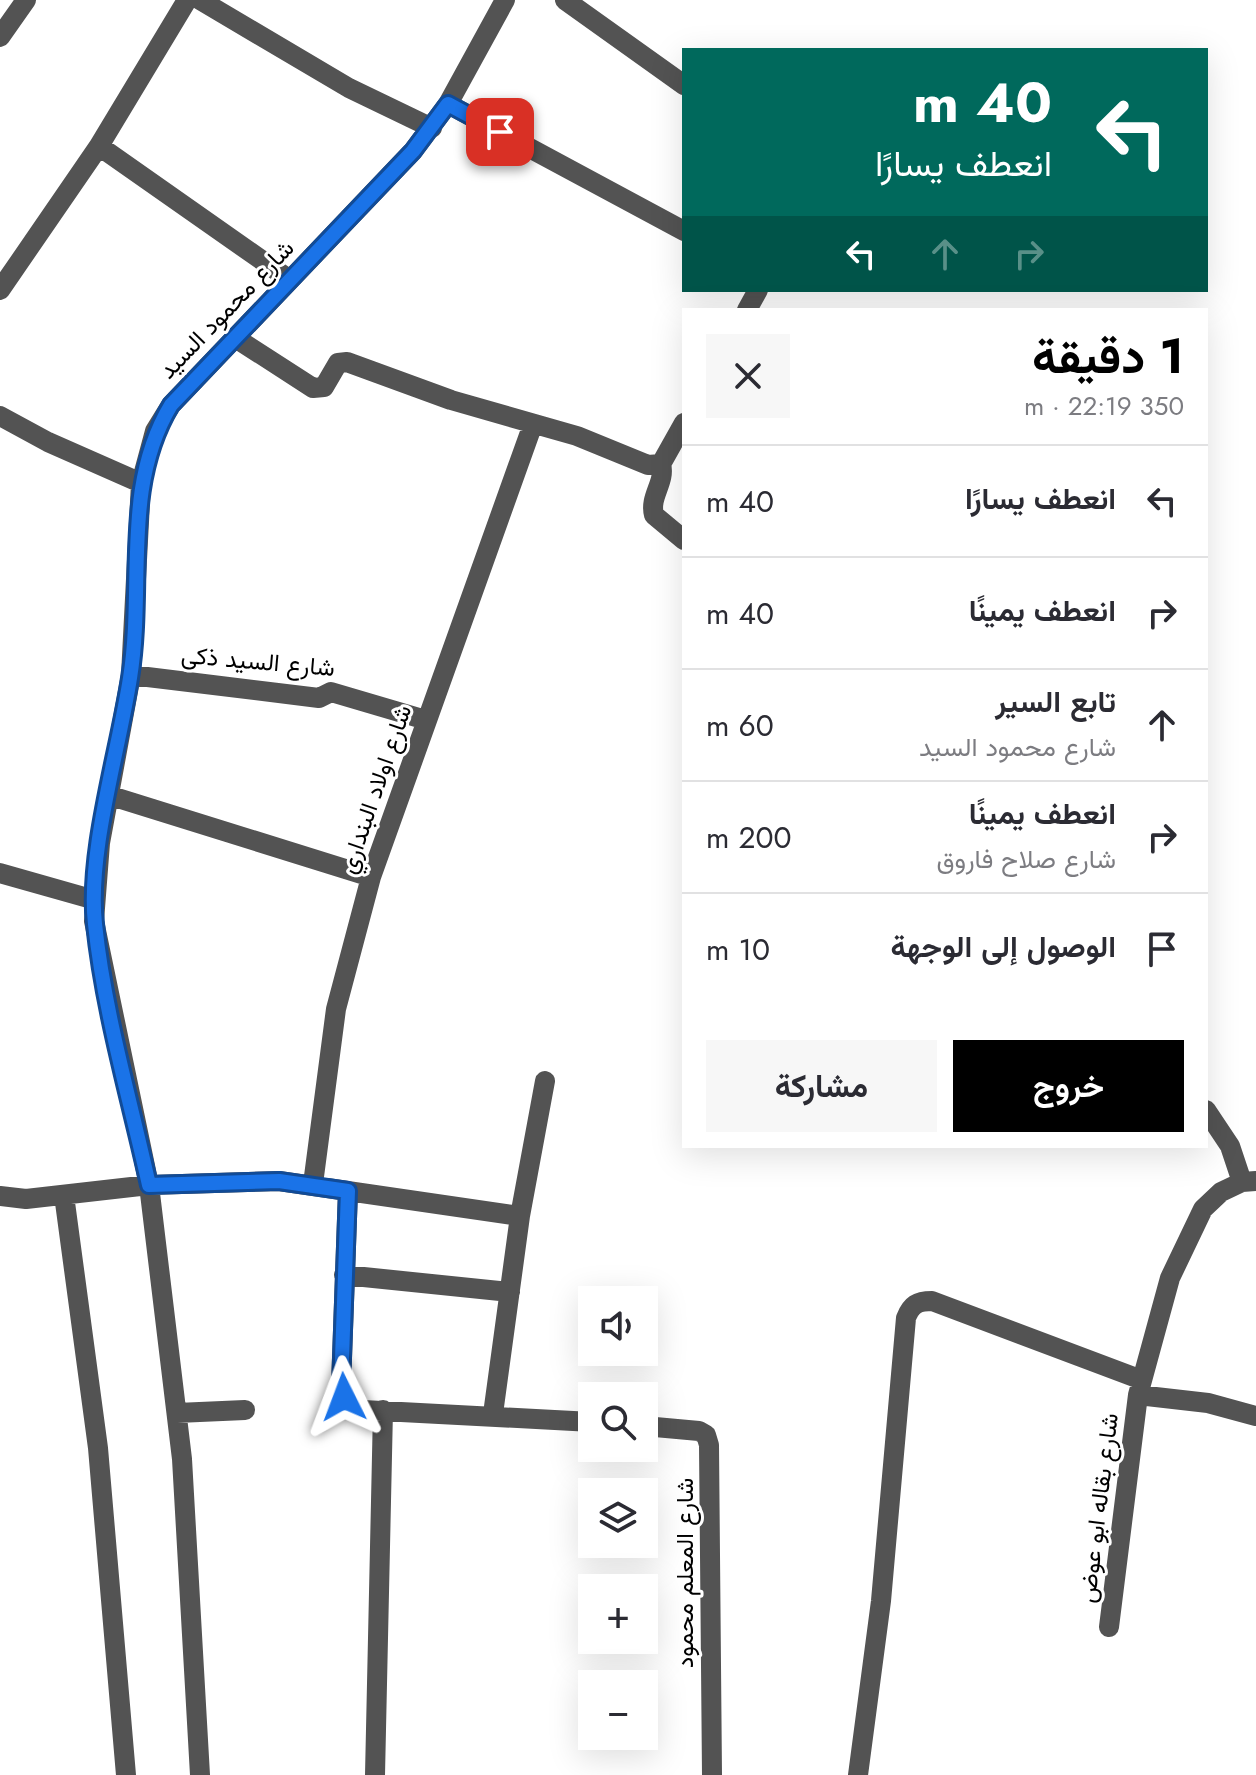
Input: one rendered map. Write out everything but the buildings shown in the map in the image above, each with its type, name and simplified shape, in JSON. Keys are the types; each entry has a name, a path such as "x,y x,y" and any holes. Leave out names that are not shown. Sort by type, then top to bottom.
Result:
{"street":[{"path":"0,37 26,0"},
{"path":"0,290 99,146 187,0"},
{"path":"200,0 349,88 432,128"},
{"name":"شارع محمود السيد","path":"200,1775 177,1413 149,1185 101,966 95,900 108,795 131,675 141,483 155,431 171,405 237,339 432,128 505,0"},
{"path":"565,0 682,84"},
{"path":"448,104 682,230"},
{"path":"99,146 290,280"},
{"path":"237,339 313,388 324,387 338,363 347,362 451,400 577,436 648,465 661,464"},
{"path":"0,416 48,442 141,483"},
{"name":"شارع اولاد البنداري","path":"313,1184 336,1009 371,877 533,424"},
{"path":"682,427 661,464 663,474 653,497 654,515 682,538"},
{"name":"شارع السيد ذكى","path":"131,675 319,698 331,692 426,720"},
{"path":"108,795 371,877"},
{"path":"0,873 95,900"},
{"path":"493,1414 520,1216 545,1081"},
{"path":"1208,1113 1249,1182"},
{"path":"0,1196 26,1199 149,1185 279,1181 520,1216"},
{"name":"شارع بقاله ابو عوض","path":"1109,1627 1140,1388 1170,1278 1203,1209 1221,1192 1249,1182"},
{"path":"348,1191 344,1397 352,1406 578,1421"},
{"path":"64,1195 98,1448 126,1775"},
{"path":"344,1275 510,1292"},
{"path":"858,1775 881,1601 906,1318 910,1308 920,1301 932,1301 1140,1388 1256,1416"},
{"path":"177,1413 245,1410"},
{"path":"375,1775 383,1410"},
{"name":"شارع المعلم محمود","path":"658,1427 699,1431 706,1435 709,1445 712,1775"}],"route":[{"path":"344,1397 341,1386 348,1191 279,1181 149,1185 94,921 100,843 131,675 141,483 155,431 171,405 413,151 448,104 500,132"}]}
